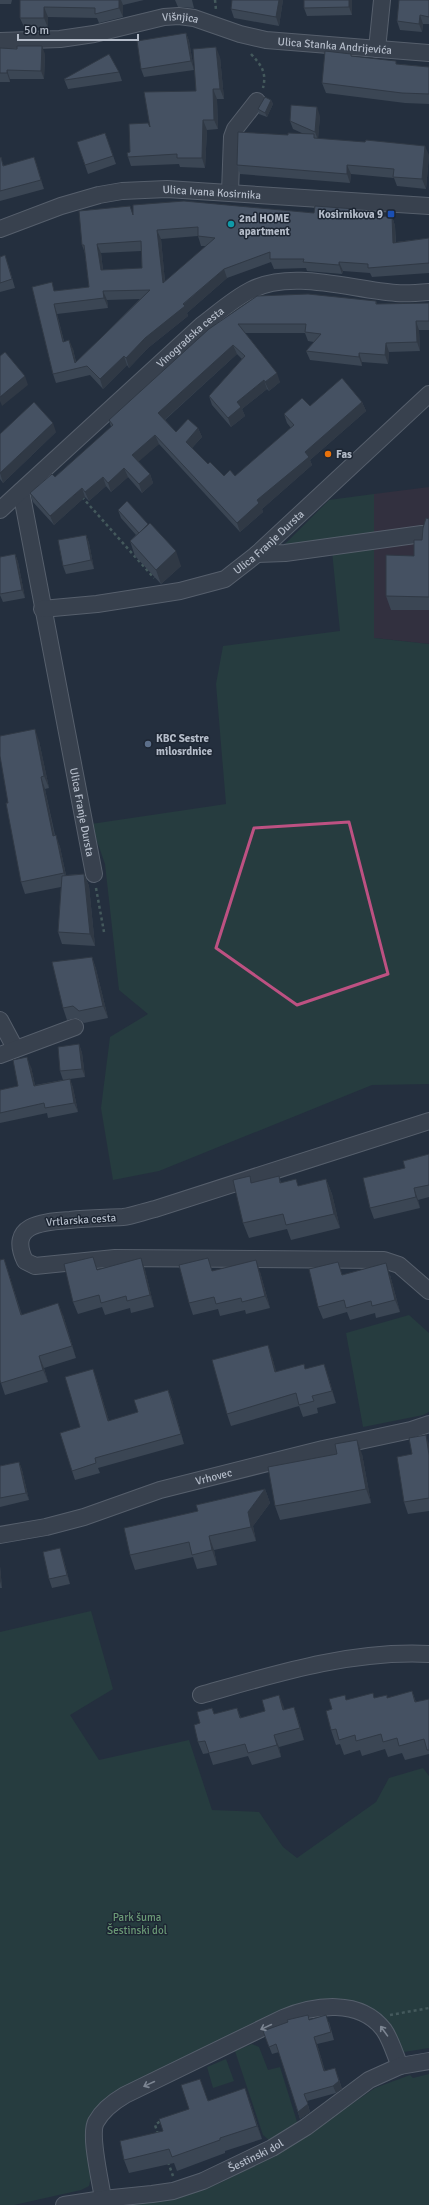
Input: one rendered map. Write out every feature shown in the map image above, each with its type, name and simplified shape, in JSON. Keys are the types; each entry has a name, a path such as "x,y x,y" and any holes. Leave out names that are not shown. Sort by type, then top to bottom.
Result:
{"street":[{"path":"377,49 382,0"},
{"name":"Višnjica","path":"0,41 60,39 179,16 194,18 240,34"},
{"name":"Ulica Stanka Andrijevića","path":"240,34 266,40 429,53"},
{"path":"230,192 232,136 235,129 257,101"},
{"name":"Ulica Ivana Kosirnika","path":"0,229 83,199 122,191 167,189 230,192 429,206"},
{"name":"Vinogradska cesta","path":"0,510 202,325 229,304 252,289 285,282 310,282 396,293 429,292"},
{"name":"Ulica Franje Dursta","path":"42,609 97,604 167,593 225,579 257,554 429,394"},
{"name":"Ulica Franje Dursta","path":"21,491 42,609 94,874"},
{"path":"257,554 285,553 422,534"},
{"path":"0,1020 15,1048"},
{"path":"0,1055 15,1048 75,1027"},
{"name":"Vrtlarska cesta","path":"429,1121 155,1209 124,1217 42,1222 26,1230 21,1237 20,1245 25,1261 35,1266 115,1258 384,1260 399,1265 429,1292"},
{"name":"Vrhovec","path":"0,1535 46,1527 84,1517 167,1488 323,1449 411,1430 429,1424"},
{"path":"201,1695 265,1677 338,1660 405,1653 429,1654"},
{"path":"103,2199 95,2152 95,2124 105,2110 120,2098 301,2011 324,2006 334,2006 355,2011 373,2020 383,2029 400,2066"},
{"name":"Šestinski dol","path":"64,2205 173,2191 220,2174 272,2148 306,2127 369,2080 400,2066 429,2061"}],"path":[{"path":"247,50 262,66 265,76 257,101"},
{"path":"77,492 167,593"},
{"path":"94,874 104,932"},
{"path":"373,2020 429,2008"},
{"path":"160,2139 155,2125 164,2118"},
{"path":"168,2160 175,2182"}],"highlighted area":[{"path":"349,822 388,974 297,1005 216,948 254,828"}],"shaded area":[{"path":"429,487 429,644 374,638 374,494"}],"green space":[{"path":"374,494 374,638 429,644 429,1084 372,1085 159,1171 113,1180 101,1108 110,1037 148,1014 119,990 105,864 91,824 226,804 216,684 223,646 340,631 332,551 271,558 329,500"},
{"path":"409,1315 429,1333 429,1412 423,1415 363,1427 346,1333"},
{"name":"Park šuma Šestinski dol","path":"91,1611 113,1689 70,1715 99,1760 189,1740 212,1810 259,1812 283,1847 297,1858 376,1802 389,1778 423,1768 429,1776 429,2048 404,2052 391,2032 344,2003 109,2098 89,2186 81,2190 14,2205 0,2205 0,1632"},
{"path":"252,2044 259,2047 268,2070 280,2067 298,2125 271,2142 263,2135 235,2051"},
{"path":"226,2059 234,2081 213,2088 207,2067"},
{"path":"429,2074 429,2205 115,2205 174,2198 220,2183 286,2149 375,2088 410,2075 413,2078"}],"building":[{"path":"20,0 119,0 119,8 95,14 95,8 44,7 44,18 20,18"},
{"path":"232,0 279,0 276,17 231,9"},
{"path":"304,0 349,0 349,7 304,8"},
{"path":"399,0 429,0 429,17 420,15 419,24 397,21"},
{"path":"186,33 191,61 141,69 137,41"},
{"path":"17,46 42,46 41,71 7,70 7,73 0,73 0,48 17,49"},
{"path":"216,47 220,89 213,89 214,120 203,120 202,158 177,158 177,154 128,157 127,153 130,152 129,124 148,123 150,127 144,92 196,91 193,49"},
{"path":"325,51 351,54 351,56 396,61 396,64 429,67 429,94 402,93 322,83"},
{"path":"109,54 119,72 64,79"},
{"path":"265,97 271,100 265,113 258,109"},
{"path":"291,105 317,107 315,132 290,121"},
{"path":"238,132 288,135 288,133 314,134 314,138 365,142 366,140 425,146 422,179 393,177 394,169 347,165 347,174 237,165"},
{"path":"105,133 113,156 85,165 77,142"},
{"path":"1,157 3,166 34,157 41,180 0,191"},
{"path":"184,201 314,213 315,206 355,209 354,218 392,216 393,243 429,238 429,263 368,268 368,264 339,262 339,265 303,262 304,259 270,259 270,252 224,269 183,304 185,306 145,338 126,358 124,356 100,379 87,366 53,374 32,287 52,282 54,291 89,287 84,245 82,245 79,211 130,206 133,215 133,205","holes":["198,227 198,236 215,238 163,283 157,230","141,241 142,268 101,270 97,244","150,290 75,363 69,340 63,342 54,304 104,298 103,291"]},
{"path":"5,255 12,279 0,283 0,257"},
{"path":"308,294 376,301 376,304 429,303 429,321 416,321 417,342 386,343 385,355 359,353 359,357 306,351 321,334 305,332 306,324 238,324 277,373 265,382 264,380 237,402 241,407 228,418 209,396 245,356 233,345 158,413 176,432 188,419 198,428 186,442 208,464 210,462 224,476 230,470 235,476 294,425 284,414 302,398 310,406 342,378 362,402 305,452 309,457 257,500 259,503 237,523 155,435 132,455 150,474 139,484 124,468 108,483 103,477 85,492 82,488 50,516 30,493 52,474 55,477 113,425 109,420 209,329 257,296"},
{"path":"5,352 25,376 0,397 0,356"},
{"path":"34,402 53,423 0,473 0,434"},
{"path":"127,501 148,524 139,533 118,510"},
{"path":"426,518 429,519 429,597 386,596 386,555 414,556 414,540 422,540"},
{"path":"150,523 176,551 156,570 130,541"},
{"path":"86,535 91,560 63,566 58,540"},
{"path":"15,554 22,590 0,594 0,557"},
{"path":"35,729 44,776 41,777 53,836 56,835 64,873 21,882 6,803 8,803 0,756 0,736"},
{"path":"84,874 90,934 58,932 62,876"},
{"path":"92,957 103,1006 79,1011 73,1006 63,1008 52,962"},
{"path":"79,1044 82,1069 60,1071 58,1047"},
{"path":"27,1057 34,1086 70,1079 74,1103 45,1108 44,1103 0,1113 0,1090 18,1086 13,1060"},
{"path":"429,1154 429,1185 414,1188 416,1197 370,1208 363,1178 405,1168 403,1161"},
{"path":"250,1176 251,1183 279,1176 280,1183 296,1179 298,1186 326,1179 334,1214 286,1225 283,1214 243,1223 233,1180"},
{"path":"93,1257 97,1270 141,1258 150,1295 127,1301 126,1296 101,1303 99,1295 73,1302 64,1264"},
{"path":"208,1258 212,1271 256,1260 265,1296 242,1302 241,1298 216,1304 214,1297 189,1303 179,1265"},
{"path":"4,1259 21,1315 58,1303 72,1346 39,1356 43,1370 1,1383 0,1260"},
{"path":"338,1262 342,1275 386,1263 395,1300 372,1306 371,1301 346,1308 344,1300 318,1307 309,1269"},
{"path":"268,1345 275,1372 304,1364 305,1369 324,1364 332,1391 312,1396 314,1401 299,1405 296,1393 227,1414 212,1360"},
{"path":"93,1369 108,1421 138,1412 134,1400 168,1390 181,1434 95,1458 96,1463 72,1471 60,1433 80,1427 65,1377"},
{"path":"426,1435 429,1455 429,1498 404,1502 397,1457 412,1454 409,1438"},
{"path":"357,1440 366,1489 275,1506 268,1467 337,1454 335,1444"},
{"path":"19,1462 26,1493 0,1498 0,1466"},
{"path":"265,1489 248,1512 251,1527 209,1536 212,1550 192,1555 189,1542 130,1555 124,1528 198,1511 196,1505"},
{"path":"60,1548 67,1575 49,1579 43,1552"},
{"path":"412,1691 415,1702 429,1699 429,1750 427,1750 424,1739 399,1746 397,1738 383,1742 381,1734 356,1741 355,1735 339,1740 336,1729 331,1730 326,1711 332,1709 329,1699 345,1695 346,1700 373,1693 374,1698 387,1695 387,1698"},
{"path":"279,1695 283,1710 294,1707 300,1728 274,1735 277,1745 248,1753 245,1744 209,1753 205,1741 198,1742 194,1725 200,1723 197,1712 212,1708 214,1714 237,1708 240,1718 265,1711 262,1700"},
{"path":"308,2015 309,2020 326,2015 331,2032 314,2037 324,2071 335,2068 339,2081 333,2086 304,2094 308,2104 298,2112 276,2044 269,2047 263,2031 288,2022 287,2020"},
{"path":"200,2079 208,2101 245,2088 257,2126 220,2138 220,2140 172,2157 169,2149 124,2160 120,2141 163,2131 159,2119 189,2109 181,2085"}],"place":[{"name":"Kosirnikova 9","path":"391,214"},
{"name":"2nd HOME apartment","path":"231,224"},
{"name":"Fas","path":"328,454"},
{"name":"KBC Sestre milosrdnice","path":"148,744"}]}
